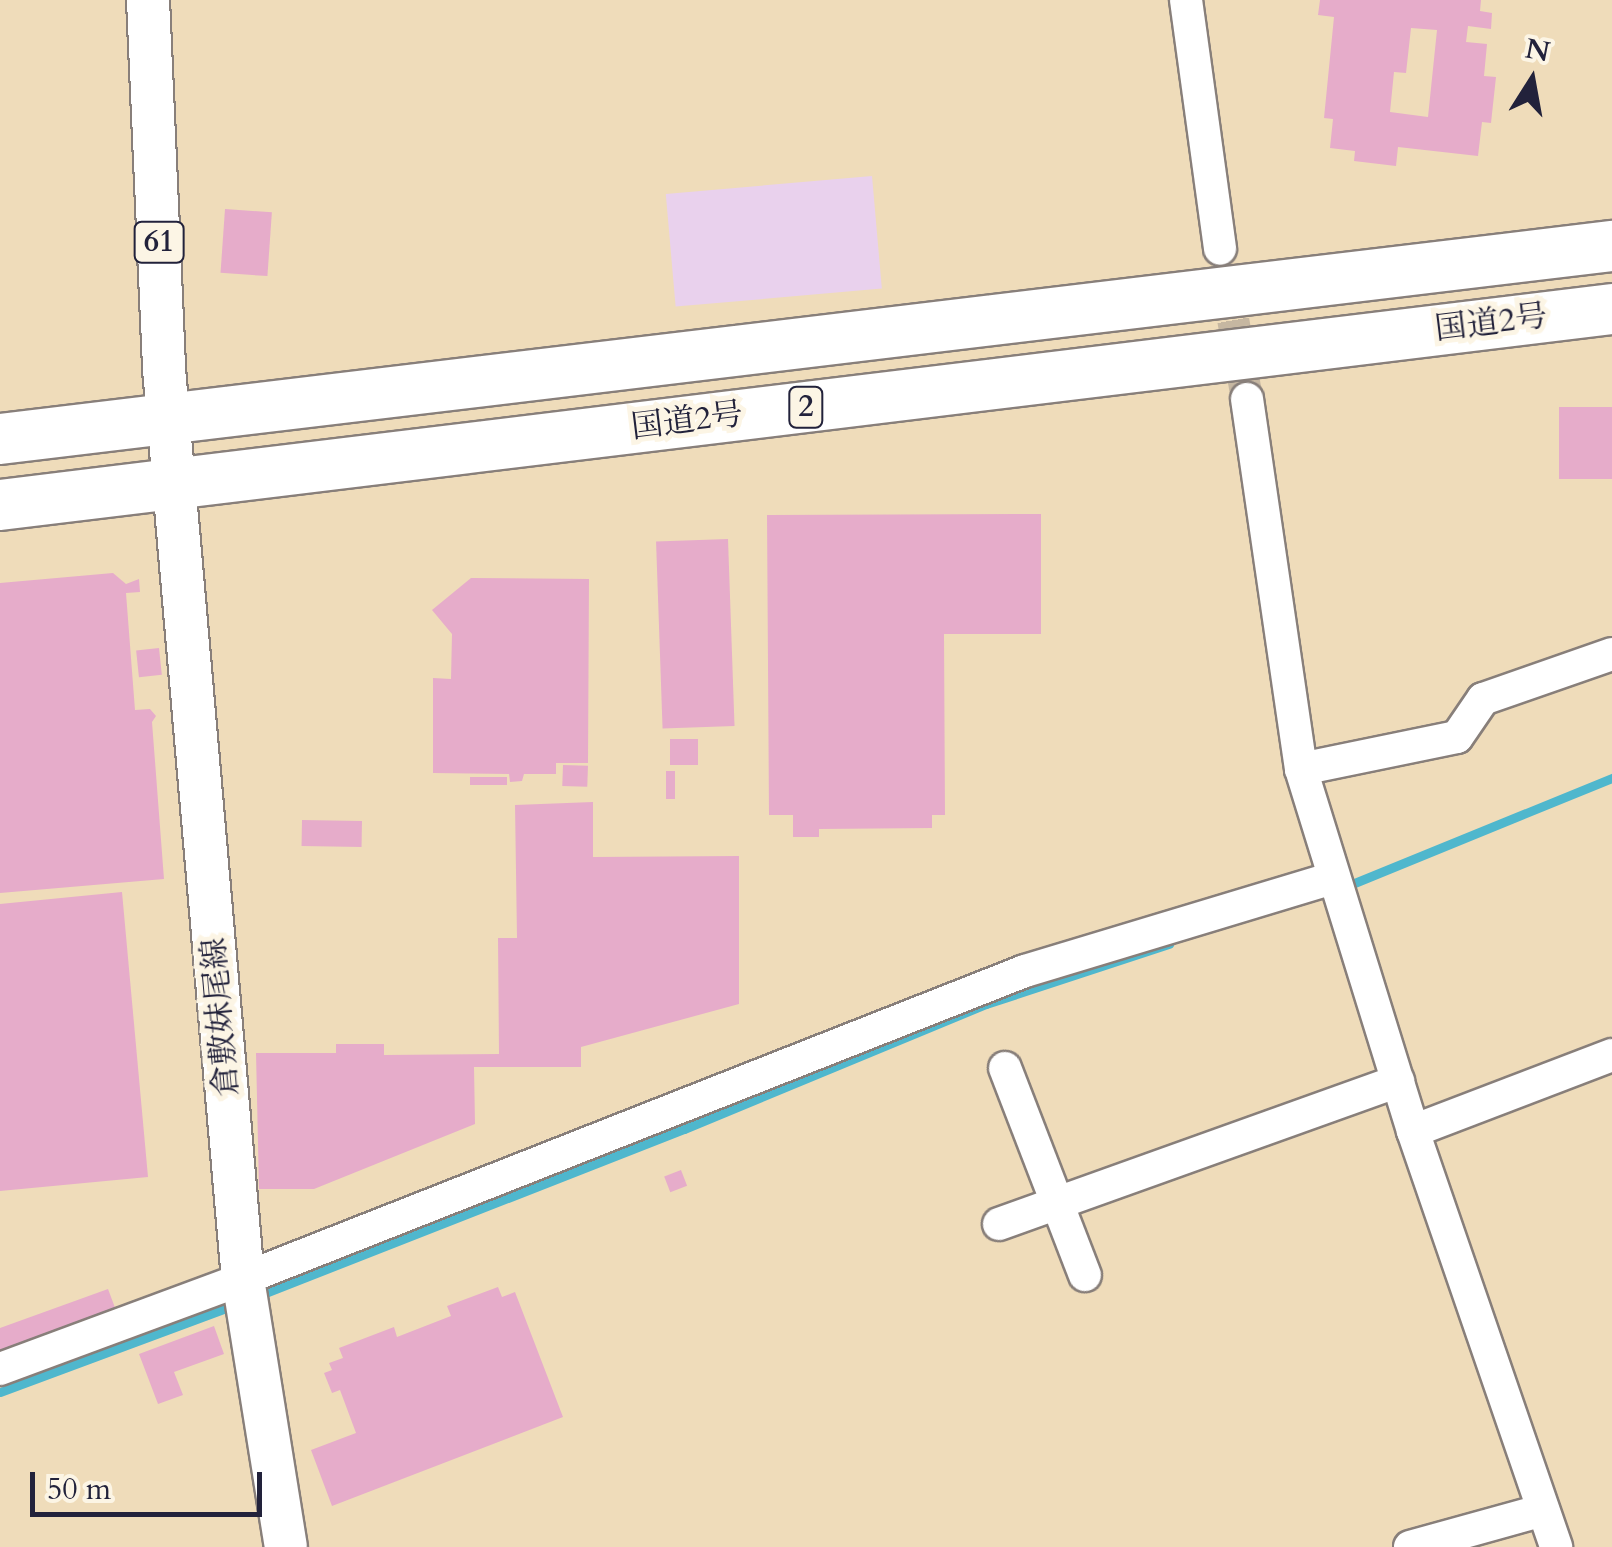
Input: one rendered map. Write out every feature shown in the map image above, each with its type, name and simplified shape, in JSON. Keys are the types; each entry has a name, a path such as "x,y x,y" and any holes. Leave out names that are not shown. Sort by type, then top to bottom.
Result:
{"highway":[{"name":"国道2号","path":"0,439 1612,246"},
{"name":"国道2号","path":"0,504 1612,308"}],"main road":[{"name":"61","path":"148,0 176,484"},
{"name":"倉敷妹尾線","path":"176,484 246,1292 286,1547"}],"street":[{"path":"1186,0 1220,249"},
{"path":"1247,399 1301,770 1413,1130 1556,1547"},
{"path":"1301,770 1458,736 1484,699 1612,654"},
{"path":"0,1369 246,1292 1025,971 1333,878"},
{"path":"1413,1130 1612,1055"},
{"path":"1006,1068 1085,1275"},
{"path":"999,1224 1398,1080"},
{"path":"1410,1547 1543,1510"}],"shaded area":[{"path":"872,176 882,289 676,307 666,194"}],"building":[{"path":"1320,0 1481,0 1480,11 1492,13 1491,29 1468,26 1466,42 1487,44 1484,76 1496,77 1491,123 1482,122 1478,156 1398,147 1396,166 1354,161 1355,151 1330,148 1333,119 1324,118 1334,17 1318,15","holes":["1411,28 1437,30 1428,117 1390,112 1394,72 1406,73"]},
{"path":"225,209 272,212 267,276 221,273"},
{"path":"1559,407 1612,407 1612,479 1559,479"},
{"path":"1041,514 1041,634 944,634 945,815 932,815 932,828 819,829 819,837 793,837 793,815 769,815 767,515"},
{"path":"728,539 735,726 663,728 656,542"},
{"path":"113,573 126,584 139,579 140,592 126,593 135,710 150,709 156,716 152,722 164,879 0,893 0,583"},
{"path":"471,578 589,579 588,763 556,763 556,774 524,774 522,781 510,782 509,774 433,773 433,678 451,679 452,634 432,610"},
{"path":"159,648 162,675 139,677 136,650"},
{"path":"670,739 698,739 698,765 670,765"},
{"path":"563,765 588,766 587,787 562,786"},
{"path":"666,771 675,771 675,799 666,799"},
{"path":"470,777 507,777 507,785 470,785"},
{"path":"593,802 593,857 739,856 739,1004 581,1047 581,1067 474,1067 475,1124 314,1189 259,1189 256,1053 336,1053 336,1044 384,1044 384,1055 499,1054 498,938 517,938 515,805"},
{"path":"302,820 362,821 362,847 302,846"},
{"path":"122,892 148,1177 0,1191 0,904"},
{"path":"681,1170 687,1186 670,1192 664,1176"},
{"path":"498,1287 502,1297 515,1292 563,1417 332,1506 311,1450 356,1433 340,1390 332,1393 324,1373 332,1370 329,1363 343,1358 339,1348 394,1327 397,1337 451,1316 447,1306"},
{"path":"108,1289 117,1313 0,1358 0,1328"},
{"path":"214,1326 224,1354 174,1372 183,1395 158,1404 139,1354"}],"waterway":[{"path":"1352,884 1612,778"},
{"path":"255,1297 684,1129 986,1004 1169,944"},
{"path":"0,1392 236,1304"}],"tunnel":[{"path":"1225,273 1247,399"}]}
